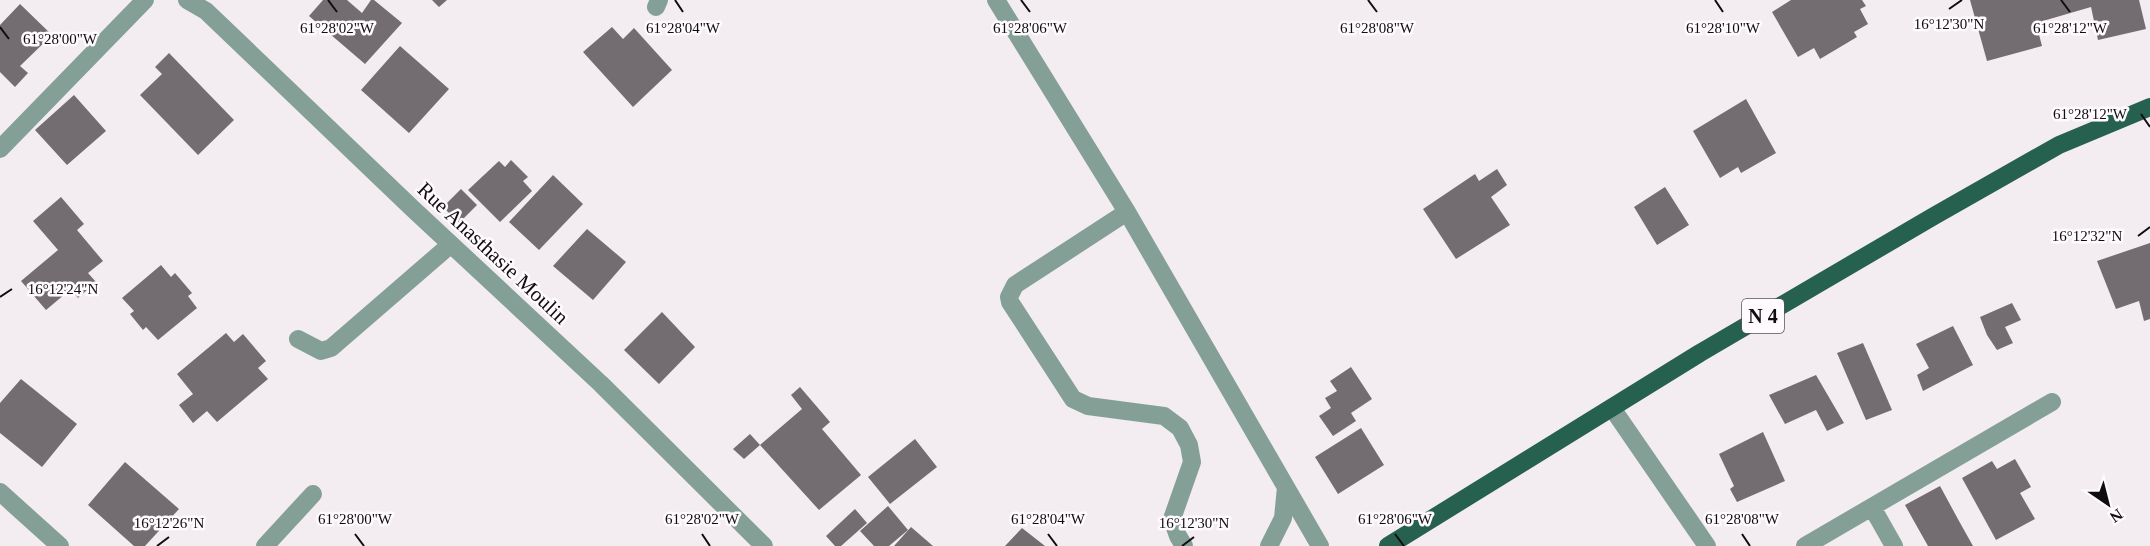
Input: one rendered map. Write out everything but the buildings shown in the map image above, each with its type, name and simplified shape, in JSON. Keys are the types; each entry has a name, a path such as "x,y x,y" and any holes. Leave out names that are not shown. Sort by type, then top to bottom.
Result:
{"main road":[{"name":"N 4","path":"1388,546 1710,347 2049,151 2150,107"}],"street":[{"path":"0,148 145,0"},
{"name":"Rue Anasthasie Moulin","path":"187,0 212,5 450,245 601,384 764,546"},
{"path":"996,0 1127,212 1320,546"},
{"path":"1127,212 1015,285 1009,297 1010,303 1073,399 1088,406 1164,416 1180,428 1189,445 1192,462 1172,519 1178,537 1184,546"},
{"path":"298,339 321,351 331,348 450,245"},
{"path":"1805,546 2052,402"},
{"path":"1612,408 1707,546"},
{"path":"1269,546 1283,518 1286,487"},
{"path":"0,492 60,546"},
{"path":"265,546 313,494"},
{"path":"1872,507 1894,546"}]}
